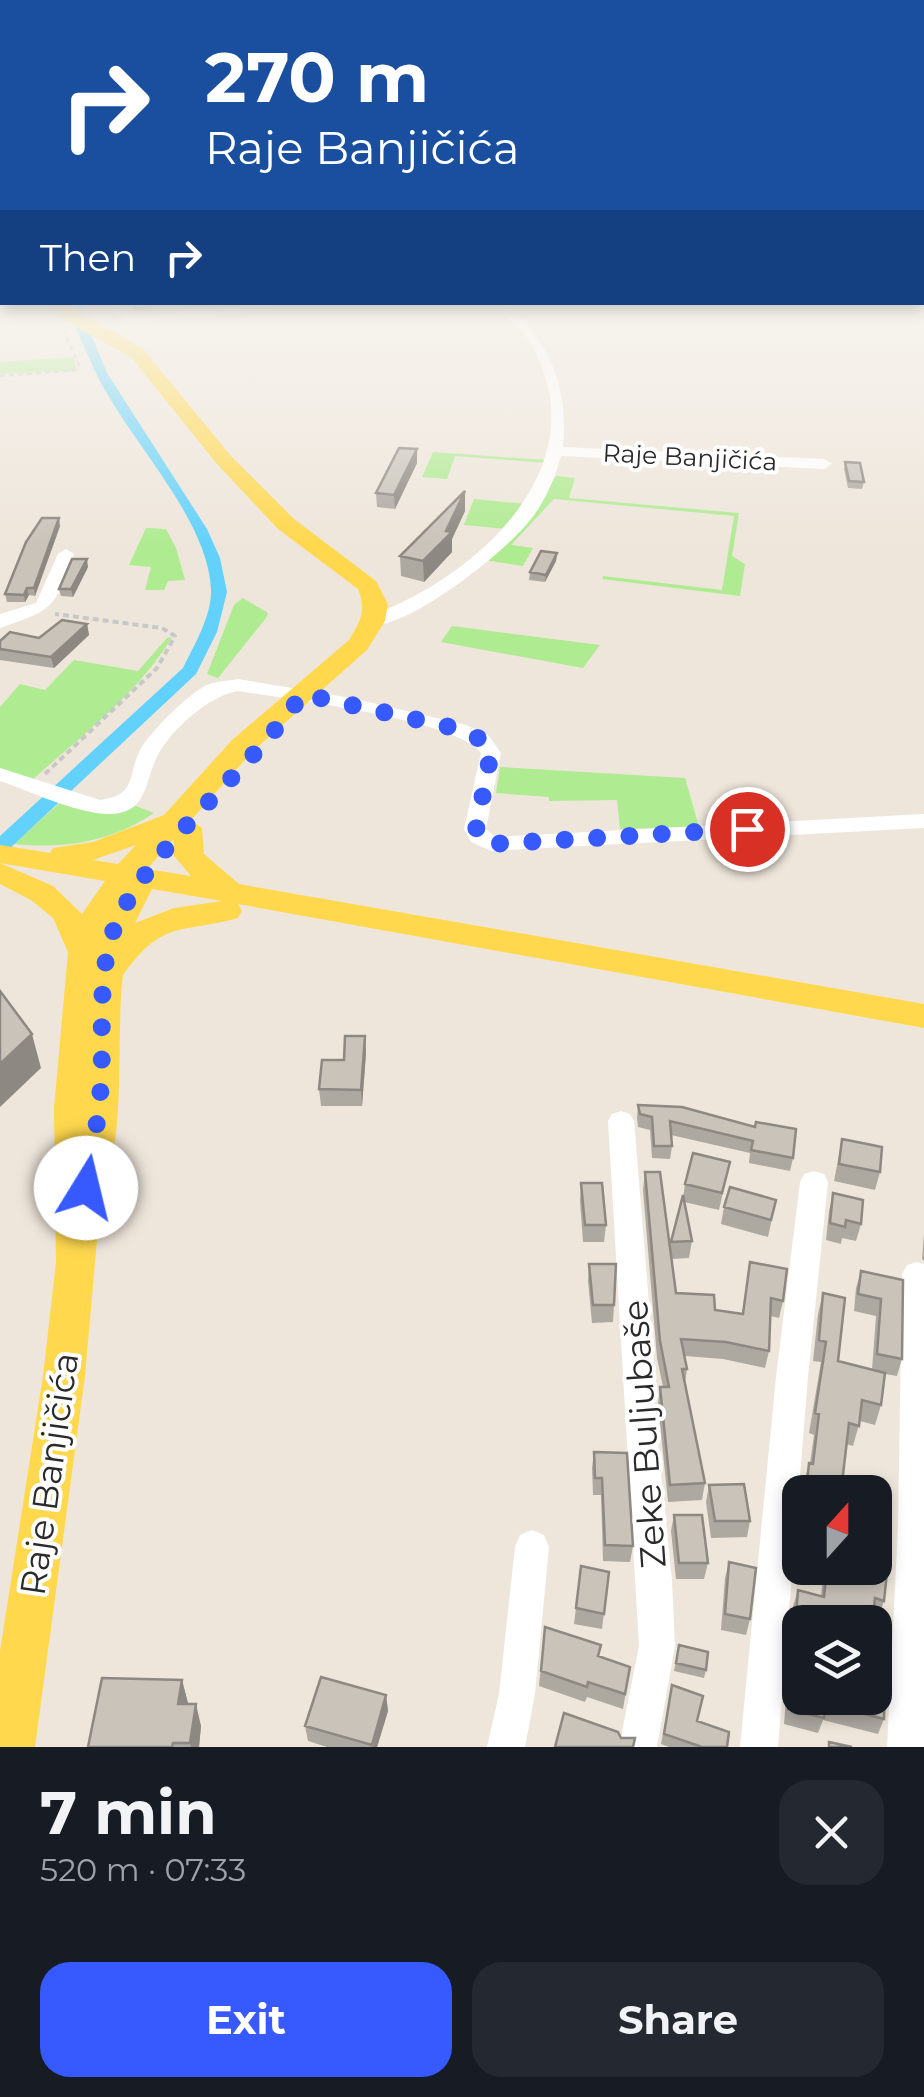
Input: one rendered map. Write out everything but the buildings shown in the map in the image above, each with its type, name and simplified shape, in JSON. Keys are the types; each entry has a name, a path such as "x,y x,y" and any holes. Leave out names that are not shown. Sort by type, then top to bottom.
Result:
{"main road":[{"path":"95,964 98,913 130,884 188,816 270,740 302,694 358,644 374,621 376,604 368,586 286,524 224,460 161,382"},
{"path":"2,864 100,850 188,816"},
{"path":"188,816 187,846 196,866 234,902"},
{"path":"2,864 234,902 537,960 672,973 924,1016"},
{"path":"2,864 65,908 95,964"},
{"path":"95,964 156,922 234,902"},
{"name":"Raje Banjičića","path":"10,1747 64,1376 74,1260 72,1108 95,964"}],"street":[{"path":"374,621 398,614 427,596 511,531 538,498 556,452 558,412 550,382"},
{"name":"Raje Banjičića","path":"556,452 824,464"},
{"path":"0,623 8,615 44,606 66,554"},
{"path":"0,774 75,800 112,807 130,800 137,792 150,750 197,700 215,689 238,686 302,694 434,722 482,740 491,753 476,830 479,837 491,844 924,821"},
{"name":"Zeke Buljubaše","path":"621,1120 640,1388 637,1395 656,1580 657,1646 638,1747"},
{"path":"759,1747 792,1376 814,1182"},
{"path":"906,1747 915,1527 917,1274"},
{"path":"506,1747 517,1694 532,1547"}],"path":[{"path":"34,787 157,668 175,636 162,628 36,611"}],"green space":[{"path":"433,452 547,460 546,463 455,456 447,479 422,477"},
{"path":"556,476 575,478 569,498 739,513 732,556 745,564 740,596 602,579 603,576 722,590 734,516 554,499 511,545 533,548 523,566 484,560 530,519"},
{"path":"474,499 527,504 507,529 464,525"},
{"path":"146,528 166,529 185,580 168,581 164,590 145,590 151,567 129,565"},
{"path":"243,598 268,613 266,618 218,678 207,674 234,605"},
{"path":"452,626 600,645 583,668 441,642"},
{"path":"172,637 126,696 32,780 0,768 0,707 20,684 45,690 74,660 138,671"},
{"path":"500,767 685,778 699,827 620,829 617,800 549,801 549,797 496,793"},
{"path":"64,799 131,804 154,813 121,831 87,841 14,844"}],"waterway":[{"path":"0,847 190,670 209,632 219,592 212,558 200,529 106,382"}],"route":[{"path":"86,1188 102,1082 106,976 115,927 146,877 270,740 302,694 434,722 482,740 491,753 476,830 479,837 491,844 747,829"}]}
